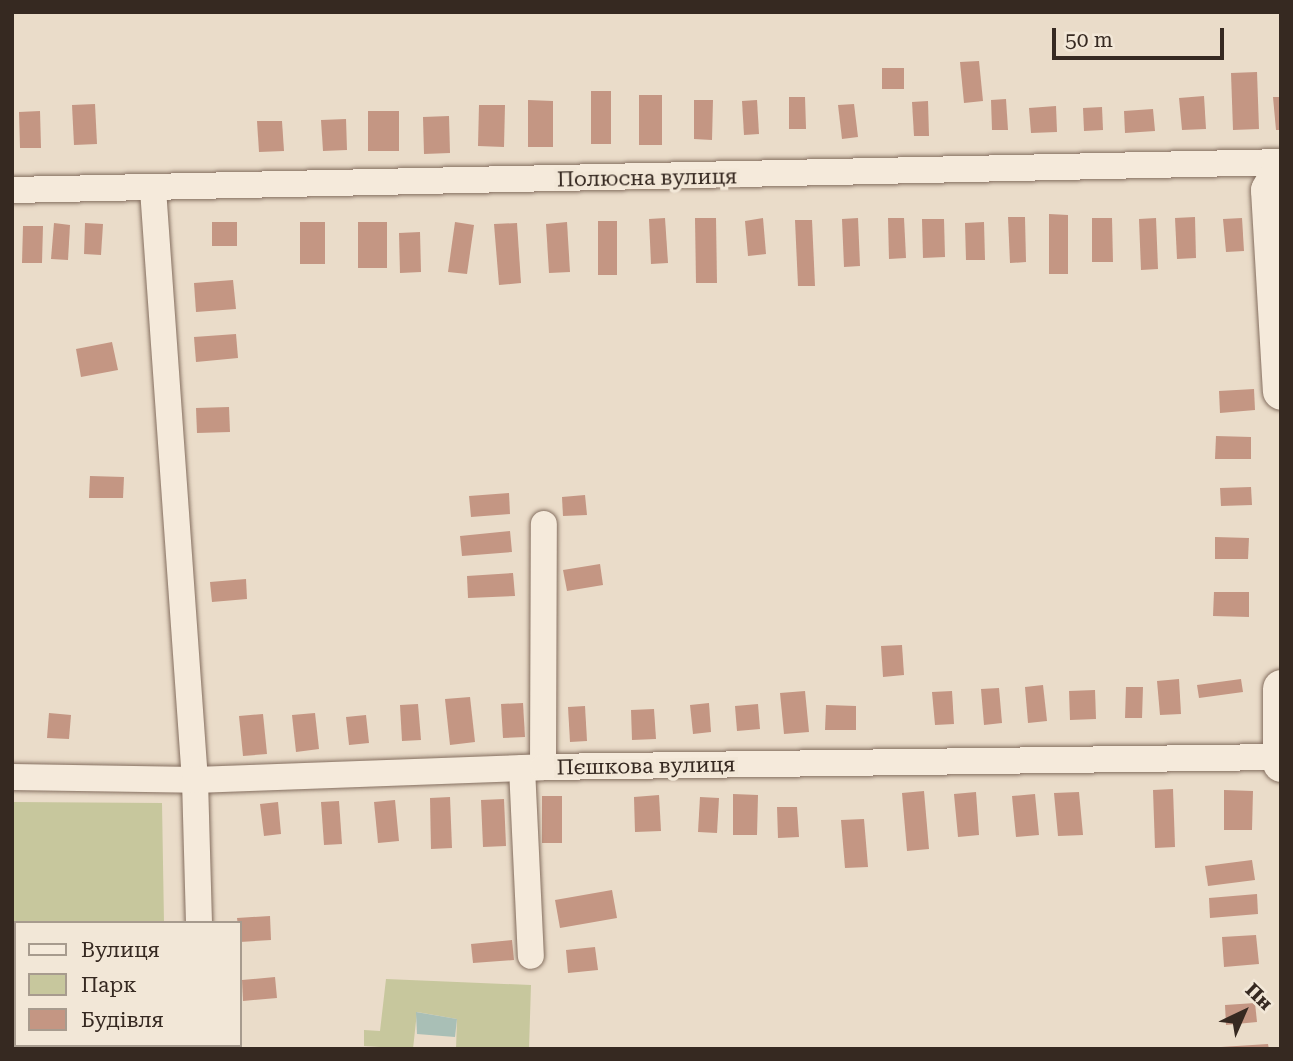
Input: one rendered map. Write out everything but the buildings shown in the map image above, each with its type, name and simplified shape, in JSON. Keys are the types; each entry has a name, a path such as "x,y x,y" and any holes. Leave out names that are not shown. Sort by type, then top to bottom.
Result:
{"street":[{"name":"Полюсна вулиця","path":"12,190 1281,163"},
{"path":"1281,169 1269,190 1281,391"},
{"path":"153,189 195,780 199,921"},
{"path":"531,956 532,768 544,524"},
{"path":"1281,688 1281,763"},
{"name":"Пєшкова вулиця","path":"12,777 195,780 532,768 1281,757"}],"green space":[{"path":"12,802 162,803 164,921 14,921 14,1047 167,1049 12,1049"},
{"path":"386,979 531,985 529,1049 456,1049 457,1019 417,1012 413,1049 364,1046 364,1030 380,1031"}],"shaded area":[{"path":"416,1012 457,1019 455,1037 417,1034"}]}
